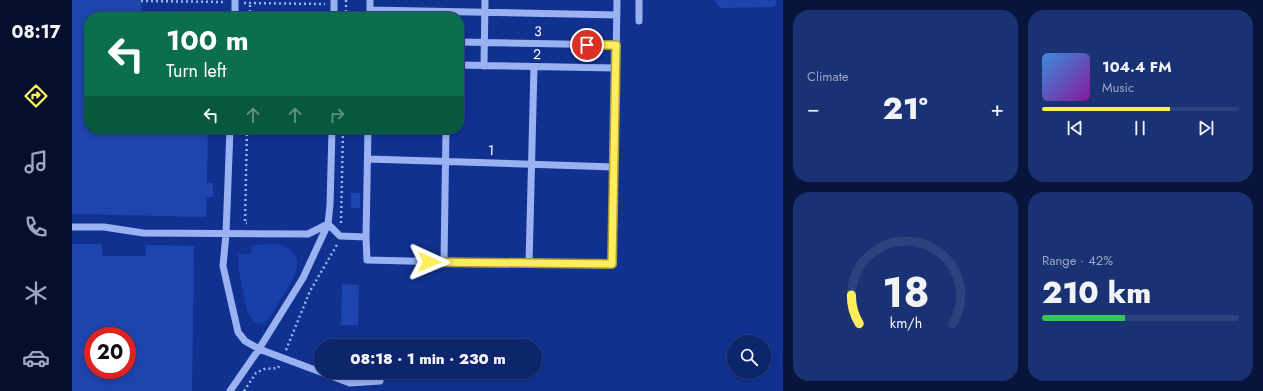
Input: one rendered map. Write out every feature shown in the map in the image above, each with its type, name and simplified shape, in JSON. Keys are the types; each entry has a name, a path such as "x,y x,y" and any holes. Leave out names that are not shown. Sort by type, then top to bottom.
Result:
{"street":[{"path":"234,12 235,0"},
{"path":"334,0 334,12"},
{"path":"370,0 370,12"},
{"path":"484,66 485,0"},
{"path":"368,134 367,260 528,264 612,264 617,0"},
{"path":"639,0 639,21"},
{"path":"464,12 616,15"},
{"name":"3","path":"464,42 616,45"},
{"name":"2","path":"464,65 615,68"},
{"path":"528,264 534,67"},
{"path":"230,134 226,234 223,266 238,332 245,341 259,349 350,383 380,381"},
{"path":"230,391 259,349 302,278 328,224 332,134"},
{"path":"444,262 446,134"},
{"name":"1","path":"368,159 614,167"},
{"path":"72,227 104,227 143,233 308,234 328,224"},
{"path":"328,224 340,236 366,237"}],"path":[{"path":"346,0 346,12"},
{"path":"250,3 250,12"},
{"path":"247,134 245,222 252,223"},
{"path":"244,391 256,373 264,368 278,368 310,291 337,246 340,236 342,204 344,134"},
{"path":"330,204 342,204"}],"shaded area":[{"path":"278,244 288,248 294,254 297,261 297,268 291,283 273,313 266,321 259,324 254,322 247,311 239,271 238,254 251,254 252,245"}],"building":[{"path":"72,0 141,0 141,12 84,12 84,134 208,134 207,183 213,183 213,197 207,197 206,217 72,214"},
{"path":"714,0 776,0 776,5 773,7 721,8"},
{"path":"351,193 360,193 360,208 351,208"},
{"path":"72,244 102,244 102,256 146,256 146,245 194,246 192,391 72,391"},
{"path":"342,284 359,285 358,325 341,325"}],"route":[{"path":"429,262 612,264 616,45 587,45"}]}
